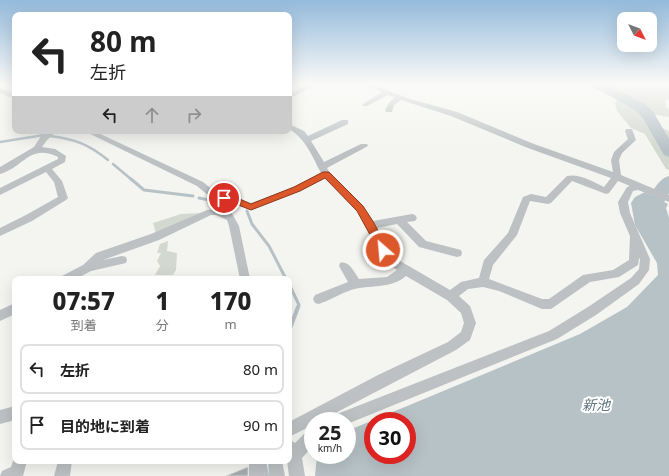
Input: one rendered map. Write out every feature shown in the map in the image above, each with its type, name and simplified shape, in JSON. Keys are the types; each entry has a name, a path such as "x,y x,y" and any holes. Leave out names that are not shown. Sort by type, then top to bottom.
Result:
{"street":[{"path":"429,106 454,114 531,146 617,177 669,199"},
{"path":"307,140 345,122"},
{"path":"292,128 301,133 307,140 324,170 360,208 371,225 383,250 391,261 450,296 466,310 470,323 466,336 452,346 383,380 292,428"},
{"path":"483,282 488,263 512,235 526,199 531,197 548,201 570,178 578,179 606,191 617,177 615,160 618,152 632,140 629,131"},
{"path":"0,171 37,149 44,138 49,134"},
{"path":"94,134 200,184 216,197 236,227 244,276"},
{"path":"87,268 100,256 155,237 210,212 217,212 230,216 297,189 324,170 364,146"},
{"path":"0,192 62,160 62,156 52,151 37,149"},
{"path":"0,232 29,218 63,198 58,181 47,168"},
{"path":"356,413 553,335 636,281 644,270 645,259 625,213 623,202 630,189 644,188"},
{"path":"216,197 232,199 251,207"},
{"path":"371,225 412,218"},
{"path":"399,220 422,244 457,253"},
{"path":"450,296 465,284 483,282 501,287 542,304 551,304 587,278 615,274 634,262 633,232"},
{"path":"108,262 112,252"},
{"path":"72,276 87,268 122,260"},
{"path":"344,266 356,284"},
{"path":"319,299 356,284 372,282 388,283 397,278 404,270"},
{"path":"0,316 12,310"},
{"path":"0,417 12,414"},
{"path":"292,449 304,441"},
{"path":"292,454 297,476"},
{"path":"7,476 17,472 19,464"},
{"path":"62,476 64,464"},
{"path":"256,464 257,476"},
{"path":"275,464 277,476"}],"shaded area":[{"path":"616,106 666,106 669,109 669,117 640,112 646,121 669,131 669,170 666,169 645,134 631,128 617,111"},
{"path":"202,213 156,234 153,223 181,214"},
{"path":"168,241 167,251 177,253 176,270 173,275 155,275 160,266 157,261 161,253 157,253 160,244"}],"water":[{"name":"新池","path":"645,192 668,204 666,208 669,218 669,476 315,476 316,464 356,464 356,427 364,424 364,464 416,464 416,412 393,412 580,334 627,307 658,275 657,263 635,225 631,203 635,197"}],"building":[{"path":"248,467 248,476 226,476"}],"waterway":[{"path":"639,106 649,116 669,152"},
{"path":"0,142 44,135"},
{"path":"50,136 81,143 108,160"},
{"path":"113,164 132,180"},
{"path":"131,179 144,190 193,196"},
{"path":"669,181 657,198 653,208 669,245"},
{"path":"199,198 214,201"},
{"path":"247,211 252,224 269,246 284,276"},
{"path":"292,290 299,305 298,308"},
{"path":"292,323 298,307"},
{"path":"265,464 267,476"}],"route":[{"path":"224,198 232,199 251,207 297,189 326,174 360,208 371,225 383,250"}]}
